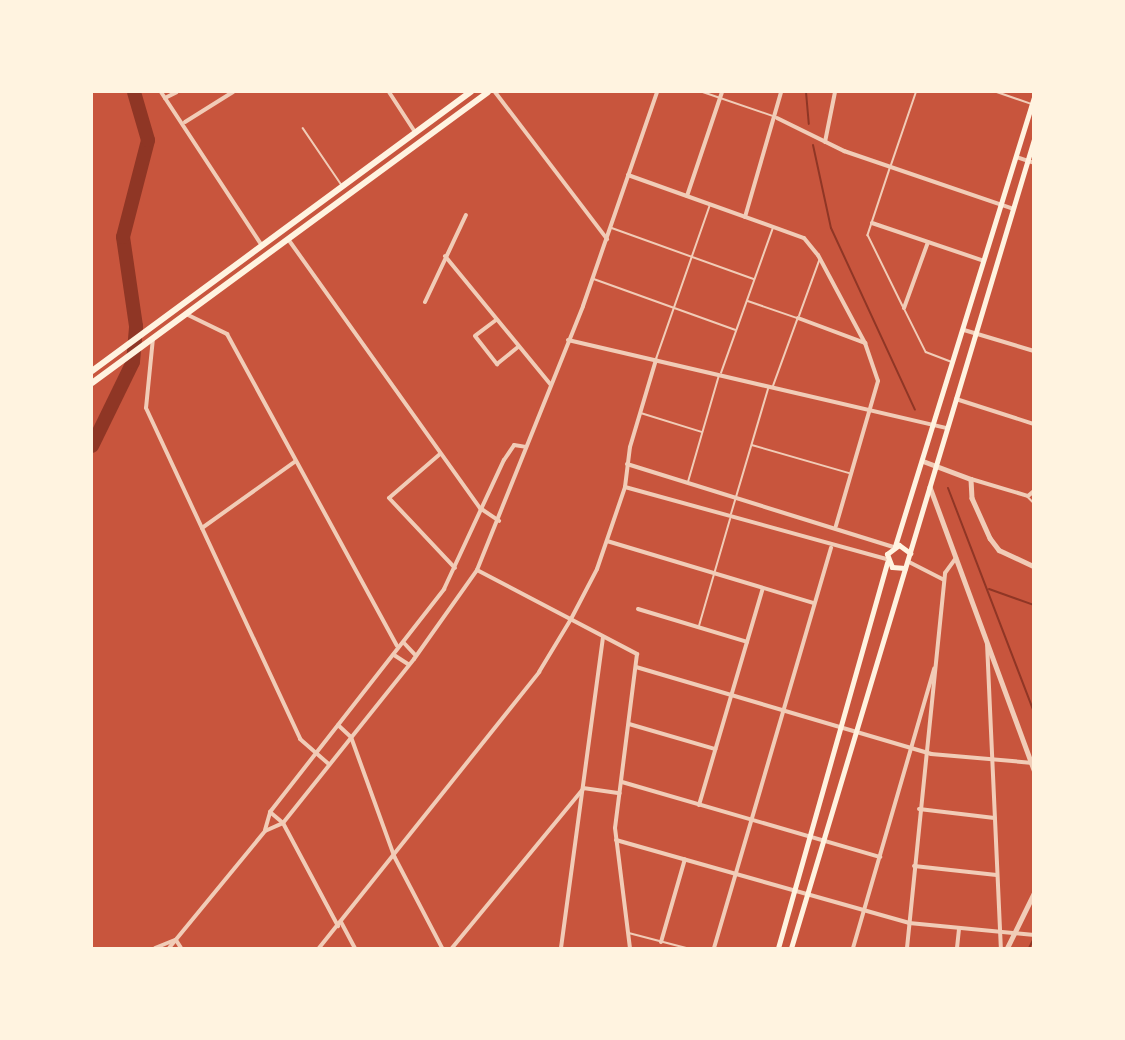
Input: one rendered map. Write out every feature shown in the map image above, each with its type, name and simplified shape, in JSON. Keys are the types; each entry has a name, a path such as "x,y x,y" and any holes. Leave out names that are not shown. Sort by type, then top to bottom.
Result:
{"highway":[{"path":"92,371 341,184 471,92"},
{"path":"92,383 488,92"}],"main road":[{"path":"778,948 887,561 955,362 1033,101"},
{"path":"791,948 854,732 907,565 929,484 1030,162 1034,139"},
{"path":"894,546 910,553"},
{"path":"887,561 907,565"}],"street":[{"path":"161,92 185,122 261,244"},
{"path":"165,98 177,92"},
{"path":"185,122 233,92"},
{"path":"388,92 415,132"},
{"path":"495,92 607,239"},
{"path":"265,831 283,823 409,664 477,570 499,521 550,384 593,279 657,92"},
{"path":"687,196 722,92"},
{"path":"745,217 777,118 781,92"},
{"path":"825,142 835,92"},
{"path":"777,118 825,142 1014,209"},
{"path":"1015,157 1030,162"},
{"path":"628,175 809,240 820,258 865,343 878,381 849,473 836,526"},
{"path":"425,303 445,255 466,215"},
{"path":"872,223 984,261"},
{"path":"287,238 484,513 499,521"},
{"path":"904,308 928,242"},
{"path":"445,255 550,384"},
{"path":"169,948 265,831 270,812 394,655 397,646 227,334 186,313"},
{"path":"798,318 865,343"},
{"path":"496,320 476,336 497,364 518,347"},
{"path":"964,330 1034,351"},
{"path":"151,338 146,408 300,739 329,765"},
{"path":"568,340 869,407 947,428"},
{"path":"319,948 539,672 571,619 607,541 625,487 627,464 656,360"},
{"path":"956,399 1034,424"},
{"path":"397,646 404,643 456,568 484,513 504,460 514,446 526,447"},
{"path":"440,454 389,498 456,568"},
{"path":"202,528 296,460"},
{"path":"923,461 971,479 1028,496 1034,491"},
{"path":"627,464 836,526 894,546"},
{"path":"971,479 972,498 990,538 999,550 1034,566"},
{"path":"929,484 987,636 1034,770"},
{"path":"625,487 831,548 887,561"},
{"path":"607,541 814,603"},
{"path":"714,948 831,548"},
{"path":"907,948 924,752 938,651 944,580 948,562 956,558"},
{"path":"907,565 944,580"},
{"path":"477,570 637,654 616,840 630,948"},
{"path":"699,805 763,588"},
{"path":"638,609 747,642"},
{"path":"987,636 1001,948"},
{"path":"561,948 603,637"},
{"path":"1032,638 1034,657"},
{"path":"404,643 413,646 415,656"},
{"path":"853,948 913,748 938,651"},
{"path":"394,655 399,663 409,664"},
{"path":"636,666 924,752 991,761 1033,763"},
{"path":"629,724 715,749"},
{"path":"338,725 351,736 394,856 442,948"},
{"path":"622,782 880,857"},
{"path":"583,788 620,793"},
{"path":"452,948 583,788"},
{"path":"919,809 994,818"},
{"path":"270,812 283,823 355,948"},
{"path":"616,840 909,923 1032,935"},
{"path":"661,942 685,859"},
{"path":"914,866 997,875"},
{"path":"1007,948 1034,893"},
{"path":"957,948 959,928"},
{"path":"155,948 176,939"},
{"path":"176,939 181,948"}],"lane":[{"path":"703,92 777,118"},
{"path":"916,92 868,235 926,352 955,362"},
{"path":"997,92 1033,101"},
{"path":"303,128 341,184"},
{"path":"656,360 710,204"},
{"path":"688,482 720,375 773,227"},
{"path":"611,228 755,279"},
{"path":"699,627 751,445 820,258"},
{"path":"593,279 737,330"},
{"path":"747,300 798,318"},
{"path":"640,413 703,432"},
{"path":"751,445 849,473"},
{"path":"1028,496 1034,503"},
{"path":"628,933 686,948"}],"waterway":[{"path":"92,446 133,362 136,326 123,237 148,140 134,92"},
{"path":"806,92 809,124"},
{"path":"813,145 831,228 915,410"},
{"path":"948,488 1034,712"},
{"path":"989,589 1034,605"},
{"path":"1029,948 1034,938"}]}
